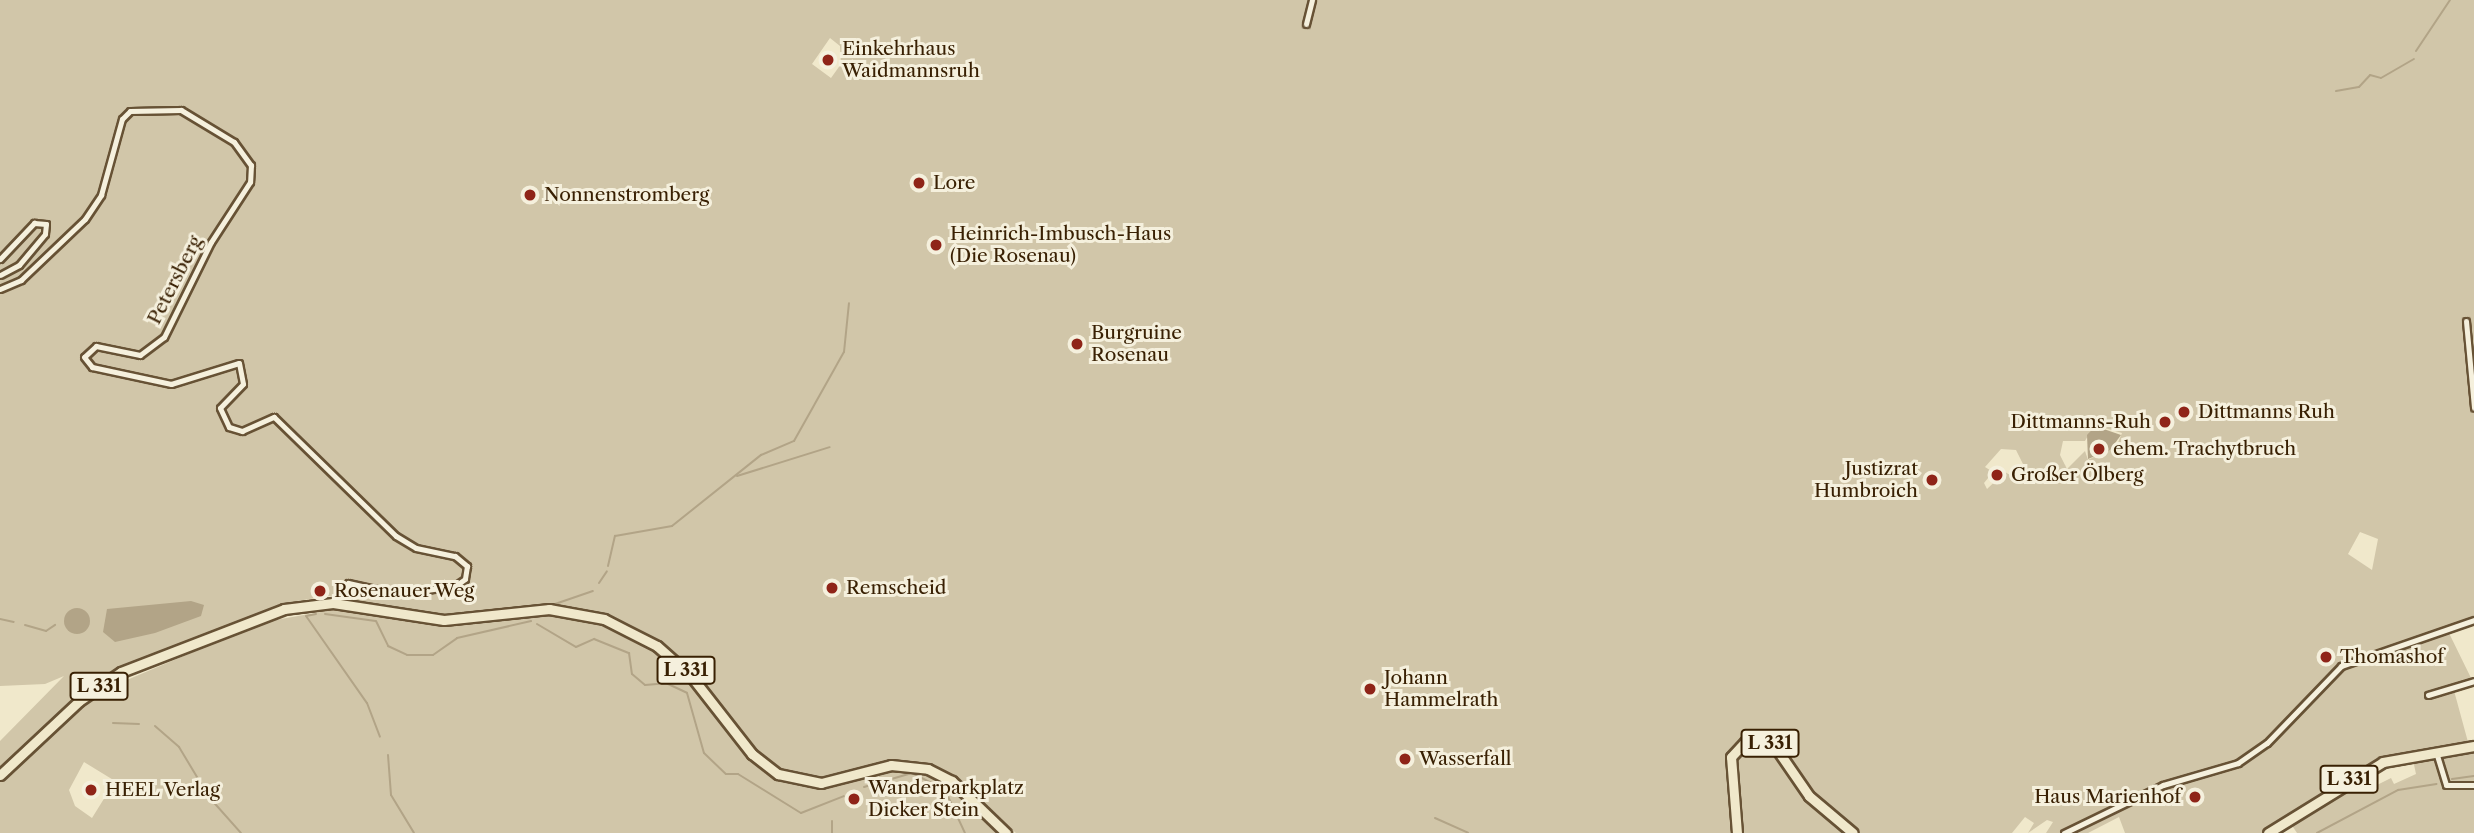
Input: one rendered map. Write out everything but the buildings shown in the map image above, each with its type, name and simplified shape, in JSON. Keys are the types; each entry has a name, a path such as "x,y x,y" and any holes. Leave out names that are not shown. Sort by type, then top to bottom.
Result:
{"main road":[{"name":"L 331","path":"0,775 79,701 121,672 277,611 334,599 430,619 534,609 604,619 671,657 752,754 778,774 821,783 891,765 928,769 952,781 1006,833"},
{"name":"L 331","path":"1737,833 1731,757 1745,742 1758,739 1776,748 1809,796 1853,833"},
{"name":"L 331","path":"2268,833 2370,767 2436,750 2474,746"}],"street":[{"path":"1306,24 1312,0"},
{"name":"Petersberg","path":"0,289 21,280 85,219 101,195 126,114 147,107 181,110 225,134 249,159 252,176 164,337 140,355 96,346 84,357 92,367 171,384 239,363 243,384 220,408 229,427 242,432 274,417 388,530 467,566 461,583 443,589 398,594 348,583 334,599"},
{"path":"0,259 34,223 46,225 45,234 19,265 0,275"},
{"path":"2474,326 2466,321 2474,408"},
{"path":"2064,833 2163,785 2238,763 2267,744 2335,668 2474,620"},
{"path":"2428,695 2474,681"},
{"path":"2436,750 2446,785 2474,785"}],"shaded area":[{"path":"0,0 2474,0 2474,617 2403,642 2447,629 2472,680 2453,687 2468,742 2380,760 2265,833 2125,833 2119,817 2088,833 2046,833 2053,822 2047,820 2028,833 2034,823 2025,817 2012,833 1859,833 1809,791 1776,742 1755,735 1735,745 1727,760 1734,833 1016,833 949,775 925,764 885,763 819,780 781,772 762,760 677,655 603,614 558,606 426,615 329,596 297,601 137,661 92,686 0,770 0,741 64,676 45,684 0,686","holes":["830,38 840,46 841,64 831,78 812,64","2094,425 2122,433 2117,445 2088,460 2085,451 2067,469 2060,455 2063,441 2085,441","2001,449 2016,450 2023,464 2015,478 2005,472 1987,489 1984,483 1993,472 1985,467","2360,532 2378,539 2372,570 2348,554"]},
{"path":"2095,426 2121,435 2110,450 2088,459 2087,435"},
{"path":"191,601 204,605 201,616 155,633 115,642 103,632 107,609"},
{"path":"77,608 87,611 90,621 87,631 77,634 67,631 64,621 67,611"},
{"path":"332,610 437,623 536,612 618,628 680,668 772,775 818,786 888,770 921,771 954,788 999,833 0,833 0,781 103,690 264,622","holes":["84,762 115,781 92,818 75,806 69,790"]},
{"path":"1758,743 1775,752 1800,791 1848,833 1741,833 1734,761"},
{"path":"2474,751 2474,833 2297,833 2291,824 2370,773 2377,785 2391,778 2394,784 2416,774 2413,760"}],"waterway":[{"path":"2416,51 2450,0"},
{"path":"2336,91 2359,87 2370,75 2381,78 2414,59"},
{"path":"608,566 615,536 672,526 761,455 794,441 844,352 849,303"},
{"path":"737,476 830,447"},
{"path":"599,583 607,571"},
{"path":"555,604 593,591"},
{"path":"316,614 306,616 367,703 380,737"},
{"path":"325,614 376,621 388,646 407,655 433,655 457,638 531,621"},
{"path":"0,619 14,622"},
{"path":"537,624 576,647 594,639 629,653 632,674 645,685 666,683 687,693 704,753 726,774 738,774 801,813 844,796"},
{"path":"25,625 46,631 55,625"},
{"path":"113,723 139,724"},
{"path":"155,726 179,747 209,797 241,833"},
{"path":"388,755 391,795 414,833"},
{"path":"864,787 912,773 945,790 965,833"},
{"path":"2452,779 2474,776"},
{"path":"2317,833 2398,790 2437,784"},
{"path":"1435,818 1468,833"},
{"path":"832,821 832,833"}],"place":[{"name":"Einkehrhaus Waidmannsruh","path":"828,60"},
{"name":"Lore","path":"919,183"},
{"name":"Nonnenstromberg","path":"530,195"},
{"name":"Heinrich-Imbusch-Haus (Die Rosenau)","path":"936,245"},
{"name":"Burgruine Rosenau","path":"1077,344"},
{"name":"Dittmanns Ruh","path":"2184,412"},
{"name":"Dittmanns-Ruh","path":"2165,422"},
{"name":"ehem. Trachytbruch","path":"2099,449"},
{"name":"Großer Ölberg","path":"1997,475"},
{"name":"Justizrat Humbroich","path":"1932,480"},
{"name":"Remscheid","path":"832,588"},
{"name":"Rosenauer Weg","path":"320,591"},
{"name":"Thomashof","path":"2326,657"},
{"name":"Johann Hammelrath","path":"1370,689"},
{"name":"Wasserfall","path":"1405,759"},
{"name":"HEEL Verlag","path":"91,790"},
{"name":"Haus Marienhof","path":"2195,797"},
{"name":"Wanderparkplatz Dicker Stein","path":"854,799"}]}
